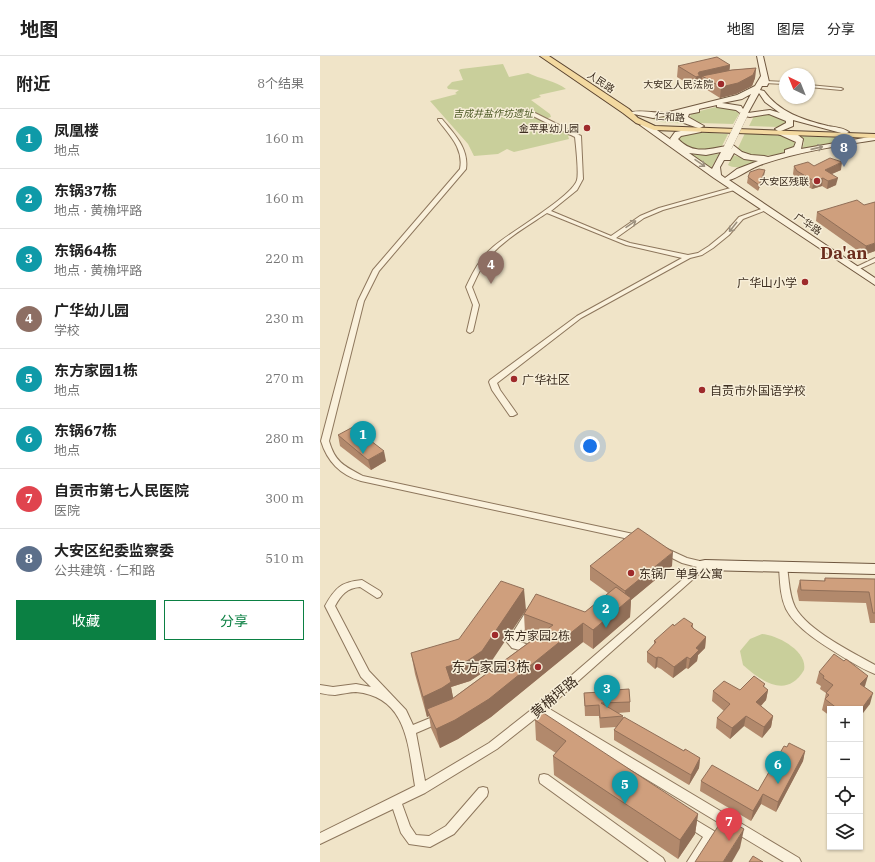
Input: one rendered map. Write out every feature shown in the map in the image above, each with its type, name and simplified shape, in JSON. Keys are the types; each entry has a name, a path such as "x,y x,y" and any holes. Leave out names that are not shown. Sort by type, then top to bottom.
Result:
{"main road":[{"name":"人民路","path":"544,56 630,112"},
{"path":"717,176 716,167 730,147 760,90 762,77 760,56"},
{"path":"630,112 653,116 665,115 740,97 760,90"},
{"path":"760,90 769,103 793,117 822,127 845,132"},
{"path":"699,128 687,121 684,117 686,113 724,105 738,108 747,114 770,112 789,120 790,124 780,131"},
{"name":"仁和路","path":"699,128 662,129 644,125 628,115 630,112 653,124 699,128 875,132"},
{"name":"广华路","path":"644,125 875,282"},
{"path":"699,128 678,134 674,139 689,151 699,153 712,153 730,147"},
{"path":"730,147 739,154 761,158 787,152 800,146 800,141 795,137 780,131"},
{"name":"仁和路","path":"780,131 875,137"},
{"path":"730,147 723,168 731,183 738,170 750,166 816,148 875,137"},
{"path":"705,565 875,569"}],"street":[{"path":"762,77 779,81"},
{"path":"815,87 841,89"},
{"path":"470,331 476,304 469,287 479,266 489,253 575,189 580,179 578,136 527,111"},
{"path":"440,120 460,147 465,163 463,169 376,270 361,301 325,441 328,455 339,466 361,478 640,538 685,561 705,565"},
{"path":"611,238 642,217 731,183"},
{"path":"513,414 492,382 579,317 688,257 700,254 727,234 741,218 766,209"},
{"path":"547,211 628,244 688,257"},
{"path":"855,269 875,260"},
{"name":"黄桷坪路","path":"320,839 420,789 493,746 536,713 705,565"},
{"path":"783,567 787,599 797,619 809,629 875,670"},
{"path":"377,594 362,583 347,584 338,591 330,606 365,674 402,713 410,731 420,789"},
{"path":"518,662 528,653 528,649 515,645 512,642 533,609"},
{"path":"320,689 333,691 356,688 385,695"},
{"path":"410,731 450,713"},
{"path":"536,713 543,724"},
{"path":"536,713 795,862"},
{"path":"544,779 658,862"},
{"path":"396,801 405,829 413,840 430,842 450,830 483,792"},
{"path":"683,817 710,835 693,862"}],"green space":[{"name":"吉成井盐作坊遗址","path":"503,64 509,77 528,73 558,84 566,89 539,95 541,97 531,100 550,114 551,117 545,119 574,135 568,136 569,139 514,152 507,149 498,154 474,156 468,144 430,101 457,94 455,93 459,90 448,89 447,87 452,82 463,80 459,70"},
{"path":"716,107 734,109 739,114 733,124 699,123 689,118 692,113"},
{"path":"683,111 679,117 689,124 661,122 649,118"},
{"path":"767,113 785,119 786,124 778,127 749,126 754,116"},
{"path":"694,132 728,134 719,149 695,151 679,140 682,135"},
{"path":"745,133 784,136 796,143 792,148 785,152 768,156 759,156 743,152 738,148"},
{"path":"798,136 855,139 802,150 804,142"},
{"path":"691,154 705,155 719,154 711,168"},
{"path":"733,155 761,161 740,167 732,167 728,165"},
{"path":"762,634 775,637 783,641 790,645 801,656 804,663 804,670 797,679 790,684 782,686 766,682 743,665 740,651 750,639"}],"building":[{"path":"717,57 730,65 699,72 698,74 701,75 696,77 678,66"},
{"path":"756,68 753,75 738,83 721,87 702,76 732,70"},
{"path":"830,158 842,162 825,170 838,178 828,181 823,178 814,181 797,171 794,166 808,162 814,166"},
{"path":"759,169 765,170 759,185 748,177 750,172"},
{"path":"857,200 864,205 875,202 875,243 866,246 817,212"},
{"path":"353,427 384,451 368,460 338,435"},
{"path":"638,528 673,552 625,591 590,566"},
{"path":"825,578 875,579 875,613 873,613 869,592 801,590 800,580 825,581"},
{"path":"501,581 524,589 482,651 467,661 446,667 451,682 423,697 411,653 459,639"},
{"path":"616,587 631,598 593,630 583,623 489,699 455,720 436,729 427,709 452,699 553,625 524,614 536,594 585,612"},
{"path":"684,618 693,624 691,626 694,629 706,637 696,648 699,650 690,659 687,657 674,667 662,658 656,658 647,652 656,642 654,641 673,624 674,626"},
{"path":"834,654 844,661 846,659 868,676 860,684 873,693 863,707 834,706 825,699 829,695 826,693 833,685 823,678 824,676 819,672"},
{"path":"754,676 765,684 763,686 768,690 756,702 773,716 764,727 746,716 732,728 717,718 730,704 713,691 724,681 740,690"},
{"path":"600,679 615,679 615,690 629,689 630,702 601,703 623,716 600,718 599,705 585,706 584,693 601,692"},
{"path":"542,712 698,814 680,840 553,756 566,741 535,720"},
{"path":"624,717 684,751 685,749 700,758 691,775 614,730"},
{"path":"789,743 805,751 778,802 763,794 753,811 701,781 712,765 758,791 784,746 787,747"},
{"path":"724,817 744,829 723,862 695,862"},
{"path":"753,856 763,862 749,862"}],"place":[{"name":"大安区人民法院","path":"721,84"},
{"name":"金苹果幼儿园","path":"587,128"},
{"name":"大安区纪委监察委","path":"844,167"},
{"name":"大安区残联","path":"817,181"},
{"name":"广华山小学","path":"805,282"},
{"name":"广华幼儿园","path":"491,284"},
{"name":"广华社区","path":"514,379"},
{"name":"自贡市外国语学校","path":"702,390"},
{"name":"凤凰楼","path":"363,454"},
{"name":"东锅厂单身公寓","path":"631,573"},
{"name":"东锅37栋","path":"606,628"},
{"name":"东方家园2栋","path":"495,635"},
{"name":"东方家园3栋","path":"538,667"},
{"name":"东锅64栋","path":"607,708"},
{"name":"东锅67栋","path":"778,784"},
{"name":"东方家园1栋","path":"625,804"},
{"name":"自贡市第七人民医院","path":"729,841"}],"district":[{"name":"Da'an","path":"844,253"}]}
